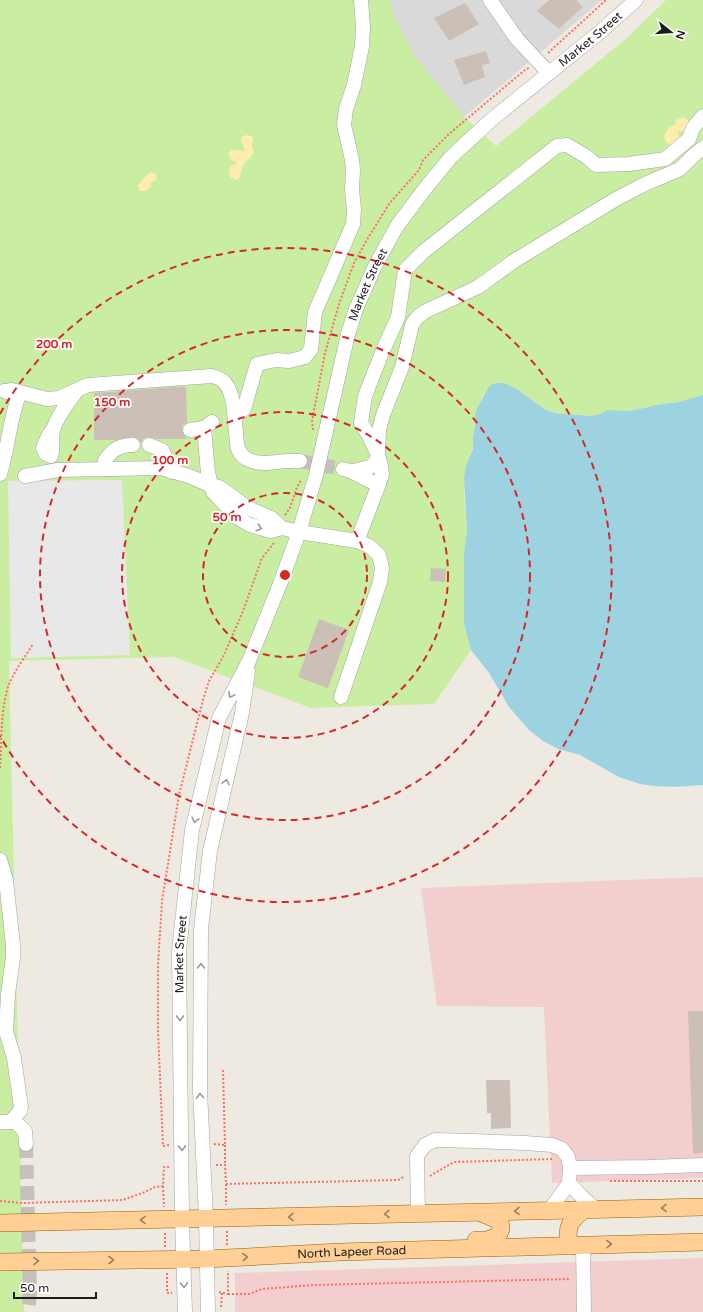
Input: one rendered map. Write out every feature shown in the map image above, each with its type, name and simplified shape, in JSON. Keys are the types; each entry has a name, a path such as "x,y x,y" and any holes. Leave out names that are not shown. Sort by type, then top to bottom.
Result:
{"main road":[{"path":"4,1226 182,1219 703,1206"},
{"path":"577,1245 568,1237 569,1226 573,1218 590,1209"},
{"path":"340,1252 362,1244 487,1240 498,1236 500,1221 478,1212"},
{"name":"North Lapeer Road","path":"0,1262 183,1258 206,1259 340,1252 703,1242"}],"street":[{"path":"235,417 244,408 257,364 276,360 289,361 305,357 311,350 316,312 353,224 353,165 344,125 346,109 354,85 362,46 363,27 361,0"},
{"path":"490,0 517,39 549,73"},
{"name":"Market Street","path":"185,1312 182,1219 179,950 192,830 219,718 249,661 280,584 316,475 348,334 365,287 384,248 410,208 451,156 491,120 600,32 636,0"},
{"path":"358,541 382,474 378,455 370,436 362,423 365,396 398,317 405,270 423,252 557,146 566,145 587,157 596,165 629,164 665,159 689,139 694,128 703,116"},
{"path":"379,484 348,470 370,467 376,462 383,415 399,377 414,320 426,311 478,287 514,261 616,199 645,184 680,169 703,148"},
{"path":"3,390 12,390 47,399 59,398 76,392 88,385 212,376 223,380 229,388 235,417 238,450 248,459 266,462 300,460"},
{"path":"0,474 7,450 12,414 18,398 14,394 3,390"},
{"path":"53,429 76,392"},
{"path":"202,427 210,485 213,492 238,518 250,525 271,531 282,528 298,532 358,541 369,546 379,556 382,568 380,582 341,697"},
{"path":"107,470 105,460 111,452 124,445 133,446"},
{"path":"149,445 162,450 172,472"},
{"path":"24,476 58,470 161,468 189,476 210,485"},
{"name":"Market Street","path":"208,1312 206,1219 200,1090 201,929 210,851 242,713 249,661"},
{"path":"0,860 6,880 13,945 6,1031 14,1058 20,1107 20,1111 13,1119 15,1122"},
{"path":"0,1122 15,1122 25,1131 26,1144"},
{"path":"418,1214 417,1156 424,1145 435,1140 525,1143 552,1145 562,1149 568,1157 570,1168 569,1183 549,1211"},
{"path":"570,1168 703,1165"},
{"path":"569,1183 590,1209"},
{"path":"577,1245 583,1280 584,1312"}],"path":[{"path":"0,768 4,702 10,683 33,644"},
{"path":"225,1145 226,1205"},
{"path":"226,1184 398,1180 405,1176 432,1176 454,1162 555,1159"},
{"path":"204,1166 225,1165"},
{"path":"164,1207 164,1167 182,1166"},
{"path":"0,1201 22,1203 123,1200 155,1187 163,1186"},
{"path":"226,1244 227,1230"},
{"path":"165,1231 165,1246"},
{"path":"228,1269 228,1294"},
{"path":"167,1271 167,1293 173,1293"},
{"path":"214,1291 228,1294 249,1294 262,1289 314,1285 583,1280"},
{"path":"221,1312 222,1292"}],"shaded area":[{"path":"390,0 602,0 464,117 416,58 394,16"},
{"path":"122,480 130,655 11,658 8,481"},
{"path":"703,877 703,1178 552,1183 544,1007 437,1006 421,888"},
{"path":"703,1258 703,1312 235,1312 235,1273"}],"green space":[{"path":"0,0 390,0 394,16 416,58 464,117 496,146 628,37 666,0 703,0 703,395 679,402 628,411 608,410 591,416 555,413 546,410 513,387 483,395 479,407 475,413 474,445 466,465 464,494 467,531 464,553 464,624 471,650 434,704 311,708 174,657 9,661 24,1312 0,1312"}],"sand":[{"path":"683,117 689,121 690,128 686,132 678,132 680,139 674,145 667,143 664,137 667,131 675,125 676,120"},
{"path":"246,135 251,136 253,139 252,146 254,152 243,166 237,180 230,177 229,171 231,165 235,165 237,163 230,159 229,153 232,150 244,151 245,149 241,140 242,137"},
{"path":"151,172 157,175 156,180 151,183 150,187 146,191 140,191 138,185"}],"water":[{"path":"496,383 504,383 517,389 546,410 555,413 591,416 608,410 628,411 679,402 703,395 703,785 673,787 640,784 619,777 580,755 558,749 543,741 529,730 509,707 489,673 471,650 464,624 464,553 467,531 464,478 466,465 473,449 475,413 488,388"}],"building":[{"path":"549,0 576,0 583,7 559,29 537,11"},
{"path":"465,3 479,24 449,41 434,18"},
{"path":"486,51 490,63 482,65 485,77 464,85 454,60"},
{"path":"186,387 187,422 182,426 182,431 187,439 157,439 148,437 143,439 141,443 137,438 133,437 115,440 94,440 94,393"},
{"path":"431,568 446,569 445,582 430,581"},
{"path":"319,619 349,630 328,688 298,677"},
{"path":"688,1011 703,1011 703,1153 693,1154"},
{"path":"486,1080 510,1080 511,1128 491,1129 491,1113 487,1113"}],"tunnel":[{"path":"300,461 343,469"},
{"path":"26,1144 30,1292 27,1312"}]}
